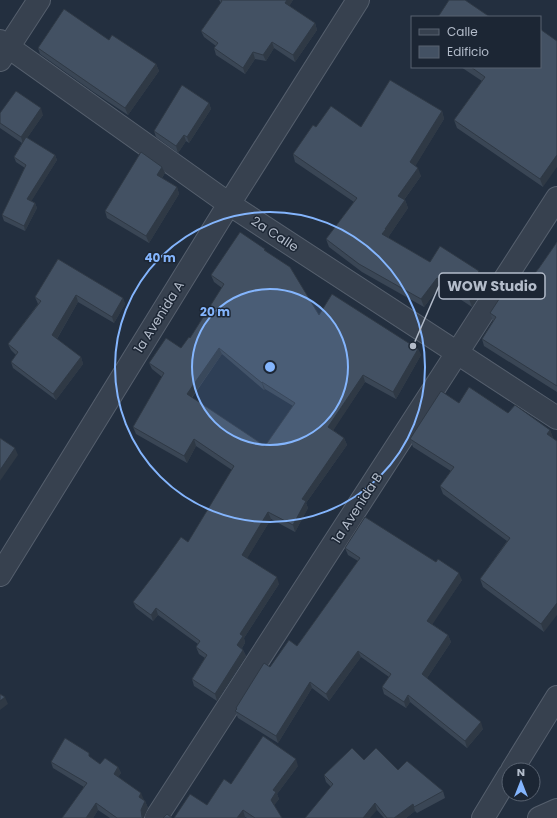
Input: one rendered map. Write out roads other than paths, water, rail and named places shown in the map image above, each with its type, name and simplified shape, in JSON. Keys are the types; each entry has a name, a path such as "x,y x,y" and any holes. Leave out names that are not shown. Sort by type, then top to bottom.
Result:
{"street":[{"path":"3,49 39,0"},
{"name":"1a Avenida A","path":"0,575 229,204 358,0"},
{"name":"2a Calle","path":"3,49 229,204 557,418"},
{"name":"1a Avenida B","path":"156,818 557,198"},
{"path":"517,762 557,697"},
{"path":"483,818 501,788"},
{"path":"540,818 557,810"}],"place":[{"name":"WOW Studio","path":"413,346"}]}
